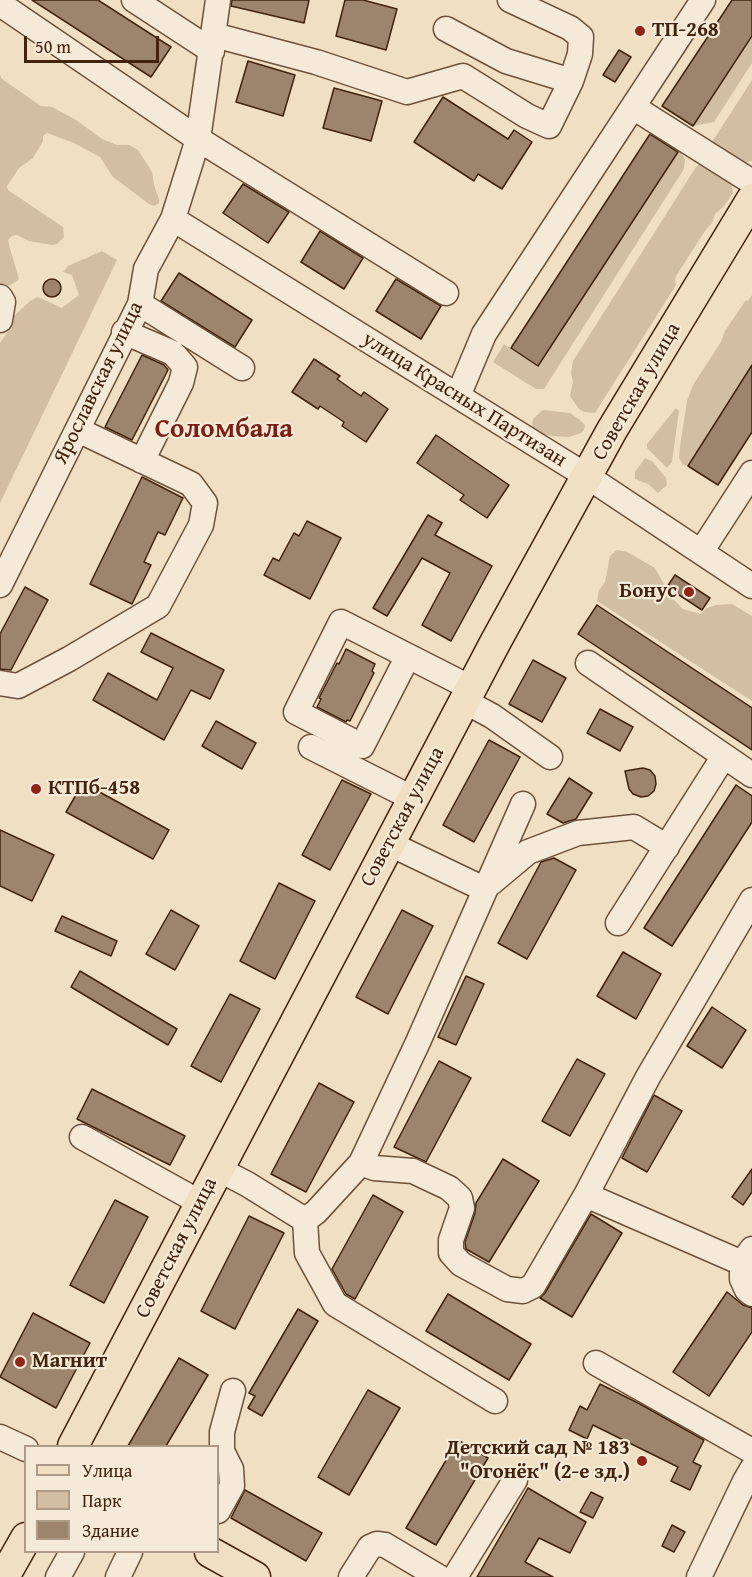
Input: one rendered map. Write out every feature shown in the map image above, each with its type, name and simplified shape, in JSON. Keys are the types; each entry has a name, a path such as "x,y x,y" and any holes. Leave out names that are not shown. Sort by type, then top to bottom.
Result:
{"main road":[{"name":"Советская улица","path":"74,1445 468,694 612,430 752,199"},
{"path":"4,1577 24,1542"},
{"path":"213,1553 255,1577"}],"street":[{"path":"134,0 213,43 316,62 407,92 463,76 527,116 549,126 571,81 580,54 581,38 570,28 510,0"},
{"name":"Ярославская улица","path":"0,585 78,430 124,332 140,304 146,269 173,219 198,139 218,0"},
{"path":"0,4 198,139 446,293"},
{"path":"458,396 484,334 633,107 695,4"},
{"path":"446,29 506,61 571,81"},
{"path":"633,107 752,182"},
{"name":"улица Красных Партизан","path":"173,219 588,477 752,586"},
{"path":"0,297 3,302 0,320"},
{"path":"140,304 242,368"},
{"path":"124,332 173,353 185,367 181,383 142,460"},
{"path":"0,683 18,686 69,659 158,606 201,525 205,503 191,484 78,430"},
{"path":"701,552 752,473"},
{"path":"362,746 296,712 341,622 408,656 468,694 492,716 550,757"},
{"path":"351,767 408,656"},
{"path":"588,663 752,776"},
{"path":"311,747 412,798"},
{"path":"618,924 724,756"},
{"path":"305,1220 316,1212 361,1164 418,1042 523,804"},
{"path":"484,889 528,852 578,832 634,827 667,847"},
{"path":"388,843 484,889"},
{"path":"361,1164 374,1168 412,1171 449,1188 460,1198 462,1208 452,1240 451,1253 461,1264 507,1289 524,1291 533,1286 586,1196 648,1077 752,900"},
{"path":"82,1137 201,1203"},
{"path":"218,1169 305,1220"},
{"path":"586,1196 747,1256 742,1279 747,1290 752,1294"},
{"path":"305,1220 307,1253 335,1304 495,1401"},
{"path":"596,1364 752,1451"},
{"path":"219,1509 232,1486 231,1469 222,1451 222,1432 233,1391"},
{"path":"0,1437 24,1448"},
{"path":"699,1577 752,1469"},
{"path":"454,1577 515,1480"},
{"path":"351,1577 370,1547 377,1544 385,1545 439,1577"},
{"path":"58,1577 71,1553"},
{"path":"117,1577 129,1553"}],"green space":[{"path":"752,36 752,63 714,122 693,126"},
{"path":"0,75 2,79 41,106 52,107 76,120 102,139 117,145 129,145 138,150 152,172 159,199 159,203 154,206 149,204 113,177 100,157 74,143 47,133 43,136 43,141 33,158 19,168 7,186 8,190 63,227 64,237 57,244 52,245 29,241 17,235 12,236 8,240 19,279 6,286 0,284"},
{"path":"752,80 752,161 739,163 715,149 712,142"},
{"path":"679,150 685,159 684,169 544,389 536,389 493,362 504,344 539,366"},
{"path":"703,162 730,177 733,193 715,214 712,223 676,276 676,285 595,413 584,412 570,396 573,361 696,167"},
{"path":"102,251 117,260 0,503 0,343 11,327 13,317 30,301 38,297 62,308 79,295 72,275 63,272 68,266"},
{"path":"752,295 752,365 688,466 683,465 679,458 680,446 687,401 693,385 721,342 725,331 746,300 748,301"},
{"path":"676,408 679,411 672,462 667,468 647,448 647,444"},
{"path":"543,410 570,413 585,425 584,430 569,437 536,432 532,428 533,419"},
{"path":"645,458 653,462 666,478 667,485 658,493 648,484 635,479 635,472"},
{"path":"617,550 627,552 655,568 671,597 683,609 700,614 716,605 732,604 752,616 752,701 597,601 599,590 605,582 610,556"}],"building":[{"path":"32,0 98,0 171,47 151,77"},
{"path":"232,0 309,0 304,23 231,6"},
{"path":"345,0 363,0 397,9 386,50 336,36"},
{"path":"732,0 752,0 752,36 693,126 662,106"},
{"path":"619,50 631,57 615,82 603,75"},
{"path":"248,61 295,75 283,116 236,102"},
{"path":"334,88 382,101 371,141 323,128"},
{"path":"443,97 508,139 514,130 532,142 502,189 478,174 474,181 414,142"},
{"path":"650,134 678,152 538,366 511,348"},
{"path":"243,184 289,212 268,243 223,213"},
{"path":"320,231 363,258 344,289 301,262"},
{"path":"179,273 252,320 235,347 161,301"},
{"path":"52,279 58,282 61,288 58,294 52,297 46,294 43,288 46,282"},
{"path":"396,279 441,306 421,339 376,311"},
{"path":"142,355 164,365 168,370 132,440 105,427"},
{"path":"314,359 340,376 337,379 361,396 364,392 388,409 366,442 342,426 344,422 320,406 318,409 292,392"},
{"path":"752,365 752,432 718,485 688,466"},
{"path":"436,435 509,485 487,518 460,500 464,495 417,463"},
{"path":"142,477 183,498 165,535 158,532 144,562 151,565 132,604 90,584"},
{"path":"428,515 442,523 435,535 492,566 451,641 422,625 450,573 422,558 387,616 373,608"},
{"path":"307,521 341,538 310,599 264,575 273,558 279,561 294,533 299,536"},
{"name":"Бонус","path":"675,575 710,598 702,610 667,587"},
{"path":"25,587 48,600 11,670 0,669 0,634"},
{"path":"597,605 752,708 752,750 578,634"},
{"path":"151,633 224,670 210,699 191,690 164,740 93,700 108,673 157,700 173,668 141,652"},
{"path":"346,649 375,664 372,671 374,673 350,721 346,722 317,707 321,699 319,698"},
{"path":"533,660 566,678 542,722 509,704"},
{"path":"600,709 633,727 620,751 587,733"},
{"path":"216,721 256,743 242,769 202,746"},
{"path":"489,740 520,757 474,842 443,825"},
{"path":"643,768 650,770 655,776 656,784 654,791 648,796 641,797 633,794 629,789 625,771"},
{"path":"569,778 592,793 576,819 563,823 547,814"},
{"path":"342,780 371,794 330,870 302,855"},
{"path":"83,783 169,830 153,859 66,812"},
{"path":"736,785 752,796 752,822 672,946 644,928"},
{"path":"0,830 54,855 32,901 0,886"},
{"path":"554,858 576,870 527,959 498,943 541,862"},
{"path":"279,883 315,901 275,979 240,961"},
{"path":"171,910 199,926 175,970 146,954"},
{"path":"402,910 433,926 388,1014 356,997"},
{"path":"62,916 117,941 111,956 55,931"},
{"path":"623,952 661,974 636,1019 597,996"},
{"path":"80,971 177,1029 168,1045 71,987"},
{"path":"466,976 484,984 456,1045 438,1037"},
{"path":"230,994 260,1009 221,1082 191,1066"},
{"path":"712,1007 746,1030 722,1068 687,1046"},
{"path":"577,1059 605,1074 570,1136 542,1121"},
{"path":"439,1061 471,1078 426,1162 394,1147"},
{"path":"319,1083 354,1102 306,1192 271,1174"},
{"path":"92,1089 185,1136 170,1165 77,1119"},
{"path":"654,1095 682,1111 647,1172 622,1158"},
{"path":"503,1159 539,1181 489,1262 466,1249 465,1242 476,1203"},
{"path":"752,1169 752,1192 743,1205 732,1197"},
{"path":"373,1195 403,1212 355,1299 346,1294 332,1269"},
{"path":"115,1200 148,1217 104,1303 70,1285"},
{"path":"591,1214 622,1233 572,1317 540,1298"},
{"path":"249,1216 284,1233 235,1329 201,1311"},
{"path":"727,1292 743,1305 752,1308 752,1332 709,1396 673,1372"},
{"path":"448,1294 531,1344 509,1380 426,1331"},
{"path":"298,1309 318,1321 262,1416 248,1408 255,1396 249,1393"},
{"path":"33,1313 90,1343 56,1408 0,1377"},
{"path":"179,1358 208,1375 167,1445 129,1445"},
{"path":"600,1384 704,1440 693,1462 701,1466 690,1490 671,1481 678,1467 593,1425 587,1439 569,1430 580,1406 587,1410"},
{"path":"368,1390 400,1408 349,1495 318,1477"},
{"path":"458,1440 488,1458 436,1545 406,1528"},
{"path":"528,1488 586,1522 570,1553 539,1538 525,1562 553,1577 477,1577"},
{"path":"245,1490 322,1533 306,1561 231,1518"},
{"path":"591,1492 603,1498 593,1518 580,1512"},
{"path":"672,1525 685,1532 674,1552 662,1546"}],"place":[{"name":"ТП-268","path":"640,31"},
{"name":"Бонус","path":"689,592"},
{"name":"КТПб-458","path":"36,789"},
{"name":"Магнит","path":"20,1362"},
{"name":"Детский сад № 183 \"Огонёк\" (2-е зд.)","path":"642,1461"}],"district":[{"name":"Соломбала","path":"224,430"}]}
